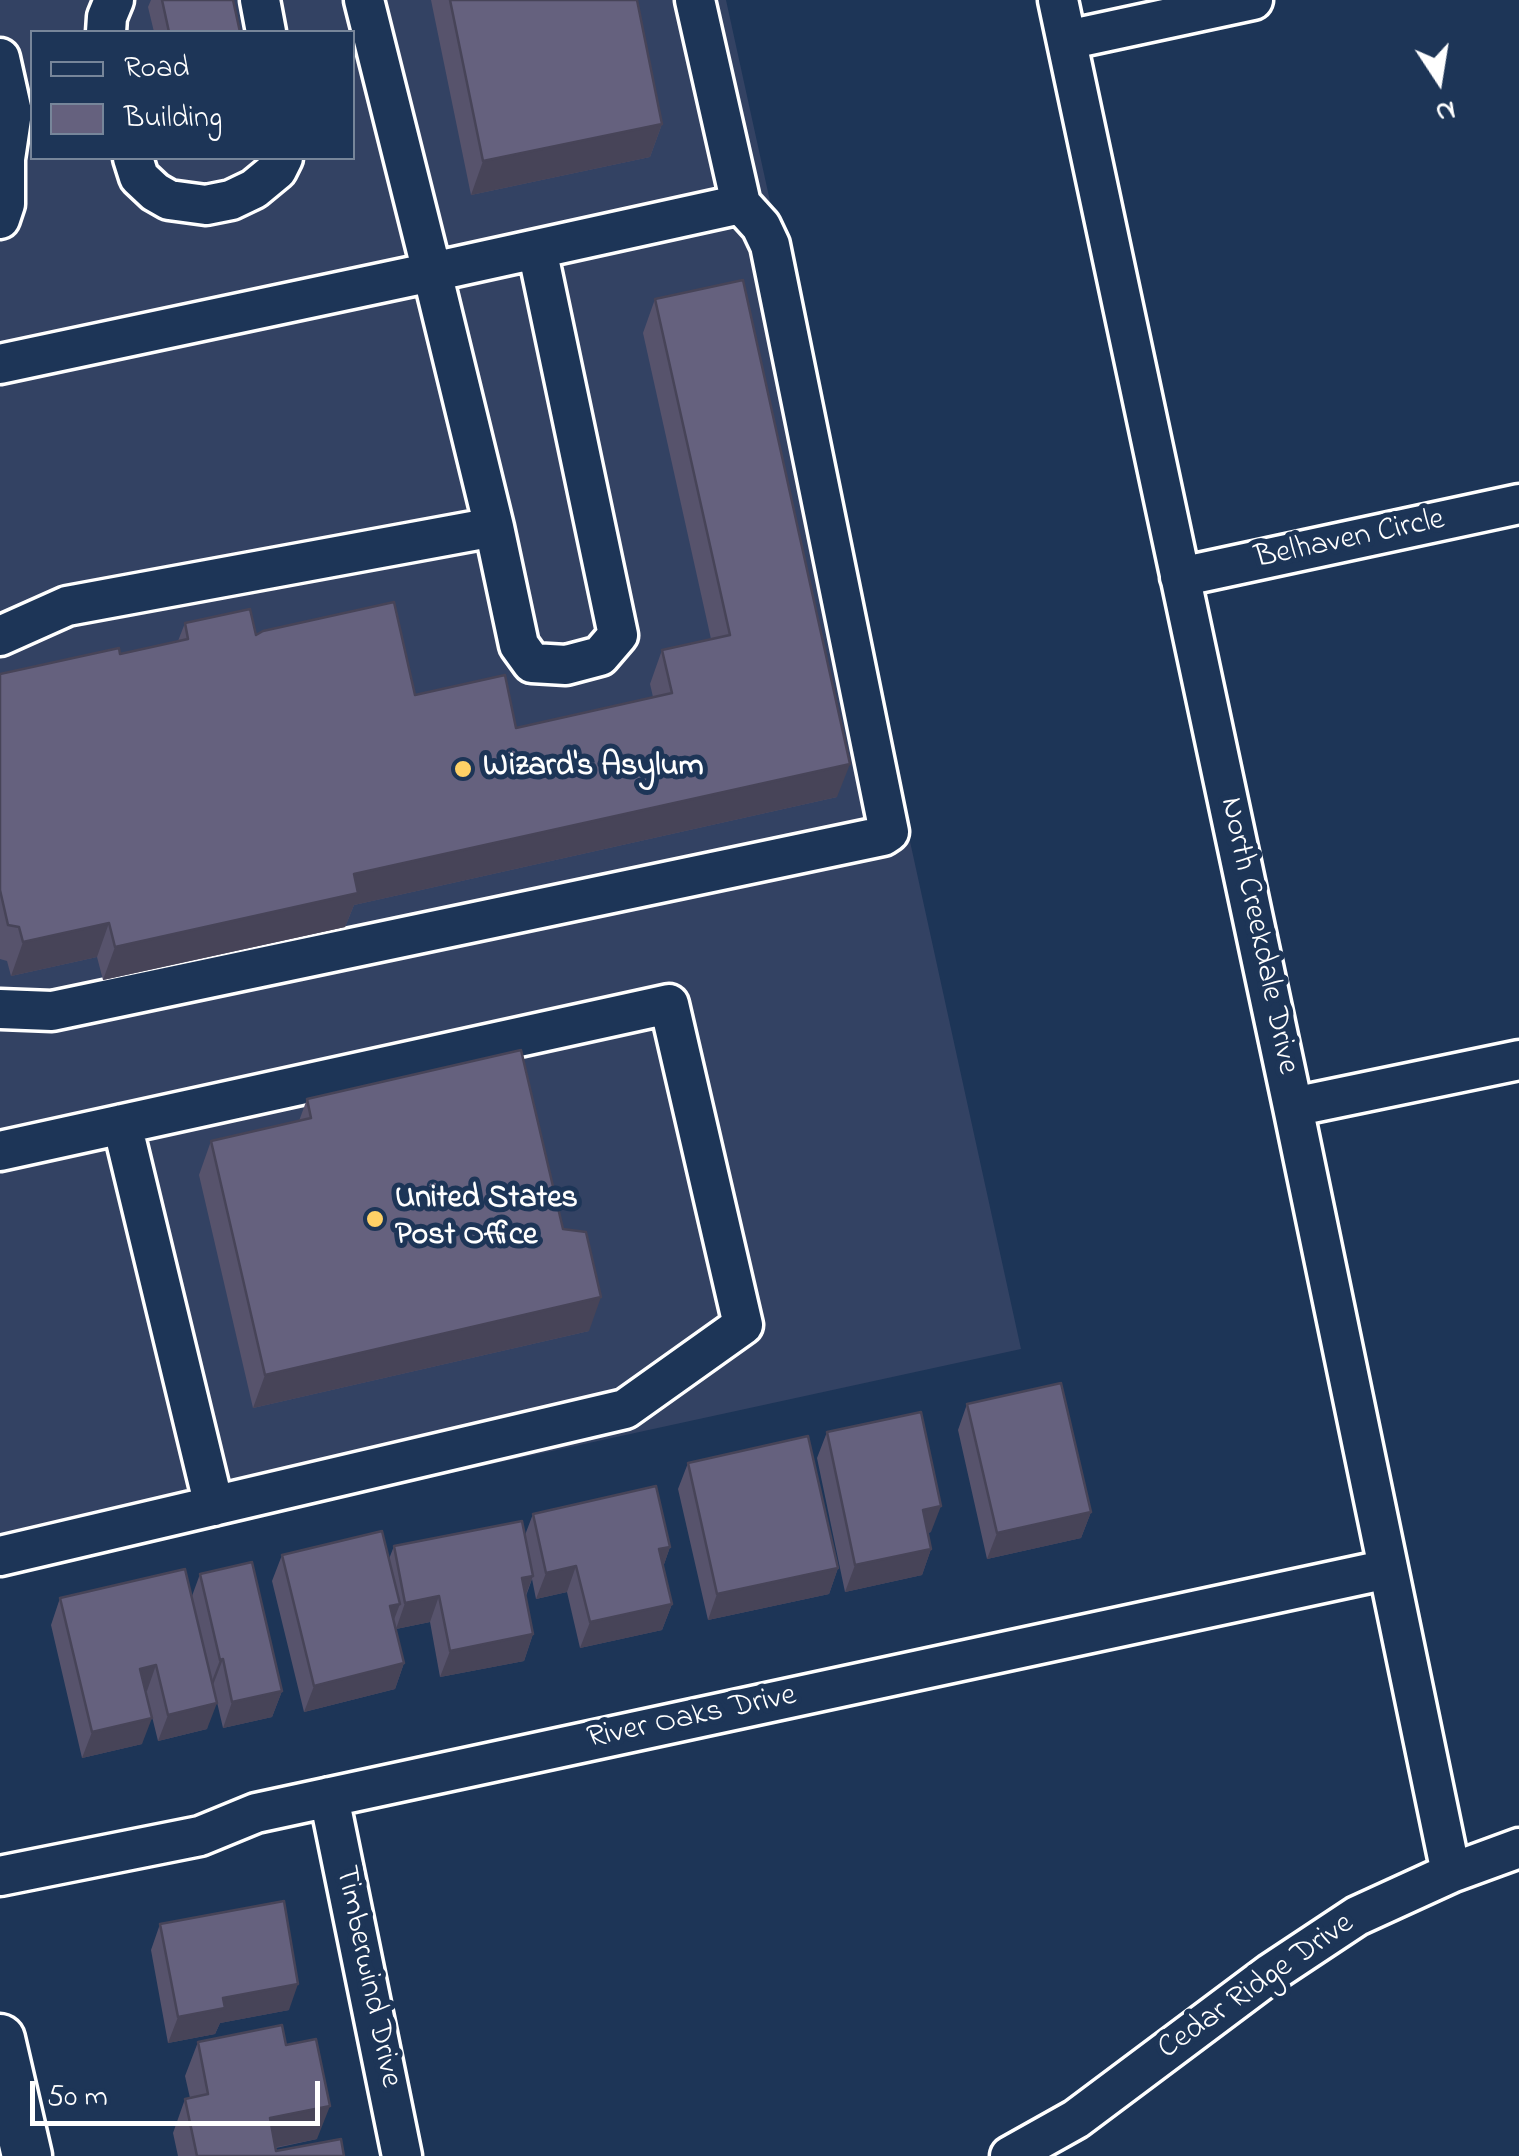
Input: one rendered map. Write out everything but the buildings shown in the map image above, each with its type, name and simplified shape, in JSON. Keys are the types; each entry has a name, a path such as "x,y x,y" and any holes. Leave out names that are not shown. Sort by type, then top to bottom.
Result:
{"main road":[{"path":"0,2039 27,2156"}],"street":[{"path":"106,30 114,0"},
{"path":"260,0 266,30"},
{"path":"364,0 494,526 519,645 532,663 566,665 600,656 618,635 537,249"},
{"path":"0,1009 52,1011 889,832 770,245 761,226 741,204 694,0"},
{"name":"North Creekdale Drive","path":"1058,0 1451,1874"},
{"path":"1067,40 1253,0"},
{"path":"0,58 12,112 5,159 6,204 0,219"},
{"path":"134,160 139,177 155,192 169,200 206,204 231,200 254,188 277,170 282,160"},
{"path":"0,364 741,204"},
{"name":"Belhaven Circle","path":"1180,577 1519,504"},
{"path":"0,636 67,606 494,526"},
{"path":"0,1151 669,1004 744,1325 625,1410 0,1556"},
{"path":"1293,1107 1519,1060"},
{"path":"122,1124 214,1506"},
{"name":"River Oaks Drive","path":"0,1876 200,1836 256,1813 1388,1569"},
{"name":"Timberwind Drive","path":"329,1797 402,2156"},
{"name":"Cedar Ridge Drive","path":"1010,2156 1076,2119 1271,1973 1357,1916 1519,1848"}],"shaded area":[{"path":"0,0 726,0 1021,1349 0,1571"}],"place":[{"name":"Wizard's Asylum","path":"463,769"},
{"name":"United States Post Office","path":"375,1219"}]}
